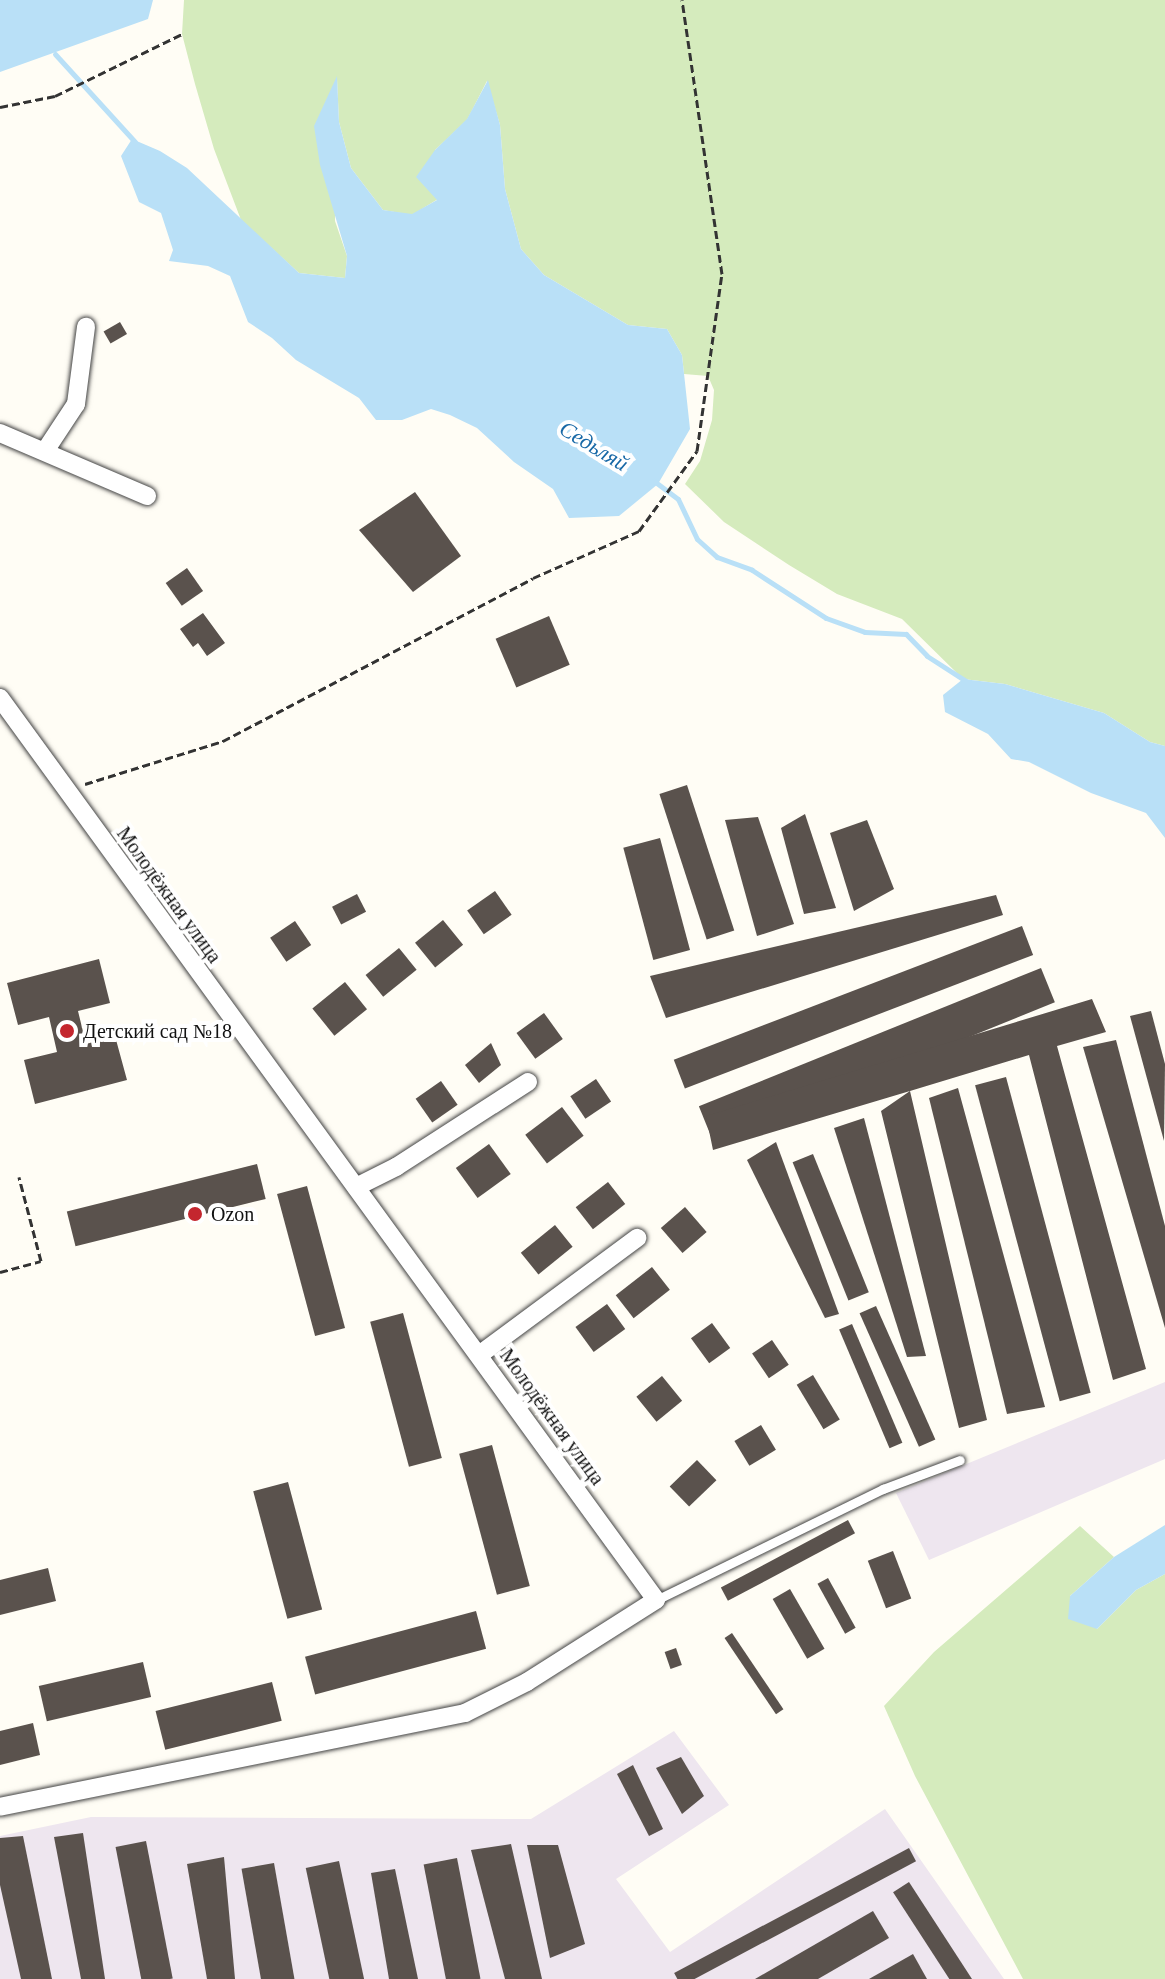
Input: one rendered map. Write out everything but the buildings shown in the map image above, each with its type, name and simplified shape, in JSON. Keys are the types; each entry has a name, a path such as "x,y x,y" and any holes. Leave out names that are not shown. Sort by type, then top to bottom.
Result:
{"street":[{"path":"45,451 76,404 86,327"},
{"path":"0,433 147,496"},
{"name":"Молодёжная улица","path":"0,698 656,1600"},
{"path":"356,1187 396,1167 528,1082"},
{"path":"479,1355 637,1238"},
{"path":"0,1807 465,1713 527,1682 656,1600"}],"lane":[{"path":"656,1600 883,1489 960,1460"}],"path":[{"path":"66,790 223,741 533,578 639,531 697,451 722,274 682,0"},
{"path":"0,107 55,96 182,34"},
{"path":"0,1272 41,1261 19,1177"}],"shaded area":[{"path":"1165,1382 1165,1459 929,1560 896,1493"},
{"path":"674,1731 729,1805 616,1879 670,1952 885,1809 1004,1979 0,1979 0,1836 91,1817 531,1819"}],"green space":[{"path":"184,0 1165,0 1165,746 1150,742 1104,713 1005,684 963,679 902,619 837,594 789,565 724,522 685,484 700,461 712,420 714,390 708,376 684,374 682,355 667,329 628,325 544,275 521,249 505,189 500,125 487,81 467,120 435,150 438,199 412,215 383,210 351,168 339,122 337,79 335,221 347,256 345,278 299,273 241,220 214,149 182,34"},
{"path":"1080,1526 1114,1557 1070,1596 1097,1629 1136,1590 1165,1574 1165,1979 1023,1979 915,1776 884,1706 934,1652"}],"water":[{"path":"0,0 153,0 148,19 0,72"},
{"path":"337,76 339,122 351,168 383,210 412,214 437,200 416,177 435,150 467,119 488,80 500,125 505,189 521,249 544,275 628,325 667,329 682,355 690,429 658,484 619,516 569,518 553,489 514,462 477,428 450,415 431,409 402,420 376,420 359,398 296,360 248,322 230,276 208,266 169,261 173,250 161,213 139,202 121,156 132,139 160,151 187,168 299,273 345,278 347,256 320,165 314,126"},
{"path":"963,679 1005,684 1104,713 1150,742 1165,746 1165,838 1146,813 1091,793 1029,762 1011,759 988,734 945,712 943,695"},
{"path":"1165,1525 1165,1574 1136,1590 1097,1629 1068,1619 1070,1596 1114,1557"}],"waterway":[{"name":"Седьляй","path":"55,54 135,142"},
{"name":"Седьляй","path":"654,481 678,499 697,539 717,557 752,570 826,618 865,632 906,634 927,656 966,681"}],"place":[{"name":"Детский сад №18","path":"67,1031"},
{"name":"Ozon","path":"195,1214"}]}
